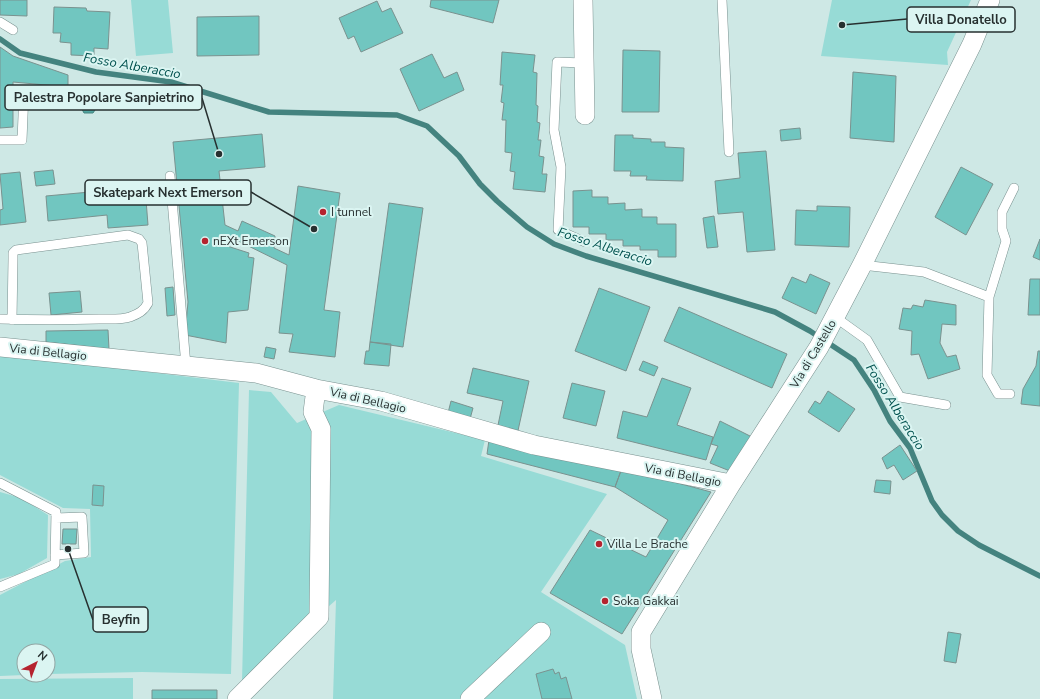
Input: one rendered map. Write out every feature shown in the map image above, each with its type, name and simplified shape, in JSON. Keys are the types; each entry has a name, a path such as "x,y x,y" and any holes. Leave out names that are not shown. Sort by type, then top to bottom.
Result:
{"street":[{"path":"582,0 585,115"},
{"name":"Via di Castello","path":"652,699 641,649 641,632 731,484 827,332 972,44 990,0"},
{"name":"Via di Bellagio","path":"0,347 256,373 316,389 381,401 534,445 731,484"},
{"path":"237,699 319,617 321,429 313,412 316,389"},
{"path":"470,699 540,632"}],"lane":[{"path":"722,0 729,152"},
{"path":"0,22 13,30"},
{"path":"583,63 557,62 554,130 561,167 558,230 585,242"},
{"path":"0,140 22,140 24,92"},
{"path":"170,176 186,366"},
{"path":"1010,394 998,394 987,375 989,297 1006,241 1002,229 1002,212 1014,188"},
{"path":"0,319 12,320 128,318 138,314 145,309 148,303 142,243 139,239 128,235 16,250 13,253 12,320"},
{"path":"862,265 924,272 989,297"},
{"path":"827,332 867,340 900,397 946,405"},
{"path":"0,483 56,512 55,564 0,587"},
{"path":"55,555 84,553 82,517 56,518"}],"shaded area":[{"path":"131,0 168,0 173,53 136,56"},
{"path":"832,0 971,0 947,52 948,65 821,56"},
{"path":"86,86 117,89 117,105 97,107 93,113 84,113 77,100"},
{"path":"0,354 239,383 231,674 142,672 56,674 56,643 16,643 16,675 0,676 0,595 65,561 91,557 90,509 63,508 0,475"},
{"path":"249,390 271,392 297,423 339,405 485,440 481,456 607,494 541,592 625,645 637,699 333,699 336,600 242,682"},
{"path":"0,492 21,498 48,515 47,558 19,574 0,579"},
{"path":"133,678 133,699 0,699 0,679 16,679 16,683 56,683 56,679"}],"building":[{"path":"0,0 27,0 27,16 0,15"},
{"path":"431,0 499,0 493,23 430,7"},
{"path":"377,1 382,12 391,8 403,33 361,52 354,36 348,39 339,18"},
{"path":"54,7 86,8 87,11 110,12 108,49 94,48 94,56 71,55 71,43 60,42 61,33 53,33"},
{"path":"259,16 259,55 197,56 197,17"},
{"path":"0,47 13,56 68,75 68,87 13,82 13,127 0,128"},
{"path":"623,50 660,51 659,112 622,112"},
{"path":"502,52 535,55 533,72 537,73 537,122 540,123 538,140 541,140 539,156 544,157 542,174 547,174 545,192 513,189 515,172 510,171 512,153 505,152 506,120 502,120 504,103 501,102 503,85 500,85"},
{"path":"432,54 444,78 457,72 464,90 419,111 400,69"},
{"path":"853,72 896,76 894,142 850,138"},
{"path":"800,128 801,139 781,141 780,130"},
{"name":"nEXt Emerson","path":"262,134 265,167 219,171 225,225 238,231 242,221 275,236 274,248 289,255 298,186 340,193 324,310 340,312 335,357 289,352 293,334 279,333 287,265 226,235 227,246 249,253 248,257 254,258 248,310 228,312 226,343 185,335 188,302 173,142"},
{"path":"615,135 633,135 633,138 651,139 651,142 665,142 665,147 684,148 683,181 646,180 647,176 630,176 631,171 614,171"},
{"path":"766,151 775,250 747,252 743,212 718,214 715,181 740,178 738,153"},
{"path":"961,167 993,184 966,235 935,217"},
{"path":"53,170 55,184 36,186 34,172"},
{"path":"20,172 26,222 0,225 0,210 3,209 0,174"},
{"path":"145,187 148,225 108,228 107,215 48,221 46,196"},
{"path":"592,190 592,197 608,197 608,204 625,203 625,210 642,209 642,217 657,217 657,224 676,224 676,257 658,257 658,250 640,250 640,246 623,246 623,240 606,240 606,234 589,234 589,227 573,227 573,191"},
{"path":"389,203 423,208 403,347 370,342"},
{"path":"817,206 850,207 849,247 795,245 796,210 817,211"},
{"path":"714,216 718,247 707,248 703,218"},
{"path":"1040,239 1040,260 1033,257"},
{"path":"810,274 830,283 816,314 782,298 792,277 806,283"},
{"path":"1030,279 1040,279 1040,315 1028,315"},
{"path":"173,287 175,315 167,316 165,288"},
{"path":"599,288 650,307 626,371 575,351"},
{"path":"80,291 82,312 51,315 49,293"},
{"path":"925,300 956,305 956,325 942,324 940,343 947,357 956,355 960,369 928,379 919,354 911,355 912,331 899,329 903,308 911,309 913,305 923,307"},
{"path":"679,307 787,354 772,388 664,341"},
{"path":"108,330 109,349 46,342 46,331"},
{"path":"370,342 391,344 389,366 364,364 366,351 369,351"},
{"path":"266,347 276,349 274,359 264,357"},
{"path":"1038,351 1040,351 1040,406 1021,404 1023,389 1036,366"},
{"path":"643,361 658,367 654,376 639,370"},
{"path":"473,368 529,381 517,435 497,430 503,401 467,393"},
{"path":"662,378 691,388 677,425 713,437 706,460 617,438 623,411 647,417"},
{"path":"572,383 605,391 596,426 563,418"},
{"path":"828,391 855,409 839,432 808,412 815,401 820,404"},
{"path":"451,401 473,408 470,419 448,413"},
{"path":"720,421 752,437 730,471 710,463 718,446 711,444"},
{"path":"489,440 622,468 615,487 487,454"},
{"path":"900,445 917,471 903,480 894,465 887,469 882,458"},
{"name":"Villa Le Brache","path":"622,468 711,492 622,634 550,593 590,530 646,557 668,520 615,487"},
{"path":"876,480 891,481 890,494 874,492"},
{"path":"93,485 104,486 103,506 92,505"},
{"path":"63,529 77,529 76,544 62,544"},
{"path":"948,632 961,634 956,663 944,661"},
{"path":"553,669 555,674 559,672 561,679 566,677 572,699 542,699 536,674"},
{"path":"152,690 217,690 217,699 152,699"}],"waterway":[{"name":"Fosso Alberaccio","path":"0,39 20,53 96,72 171,82 269,112 397,115 427,126 459,156 480,184 497,201 527,227 554,244 586,256 775,312 810,331 854,360 874,390 890,421 910,448 932,501 942,515 958,531 979,545 1040,576"}],"place":[{"name":"Villa Donatello","path":"842,25"},
{"name":"Palestra Popolare Sanpietrino","path":"219,154"},
{"name":"I tunnel","path":"323,212"},
{"name":"Skatepark Next Emerson","path":"314,229"},
{"name":"nEXt Emerson","path":"205,241"},
{"name":"Villa Le Brache","path":"599,544"},
{"name":"Beyfin","path":"68,549"},
{"name":"Soka Gakkai","path":"605,601"}]}
